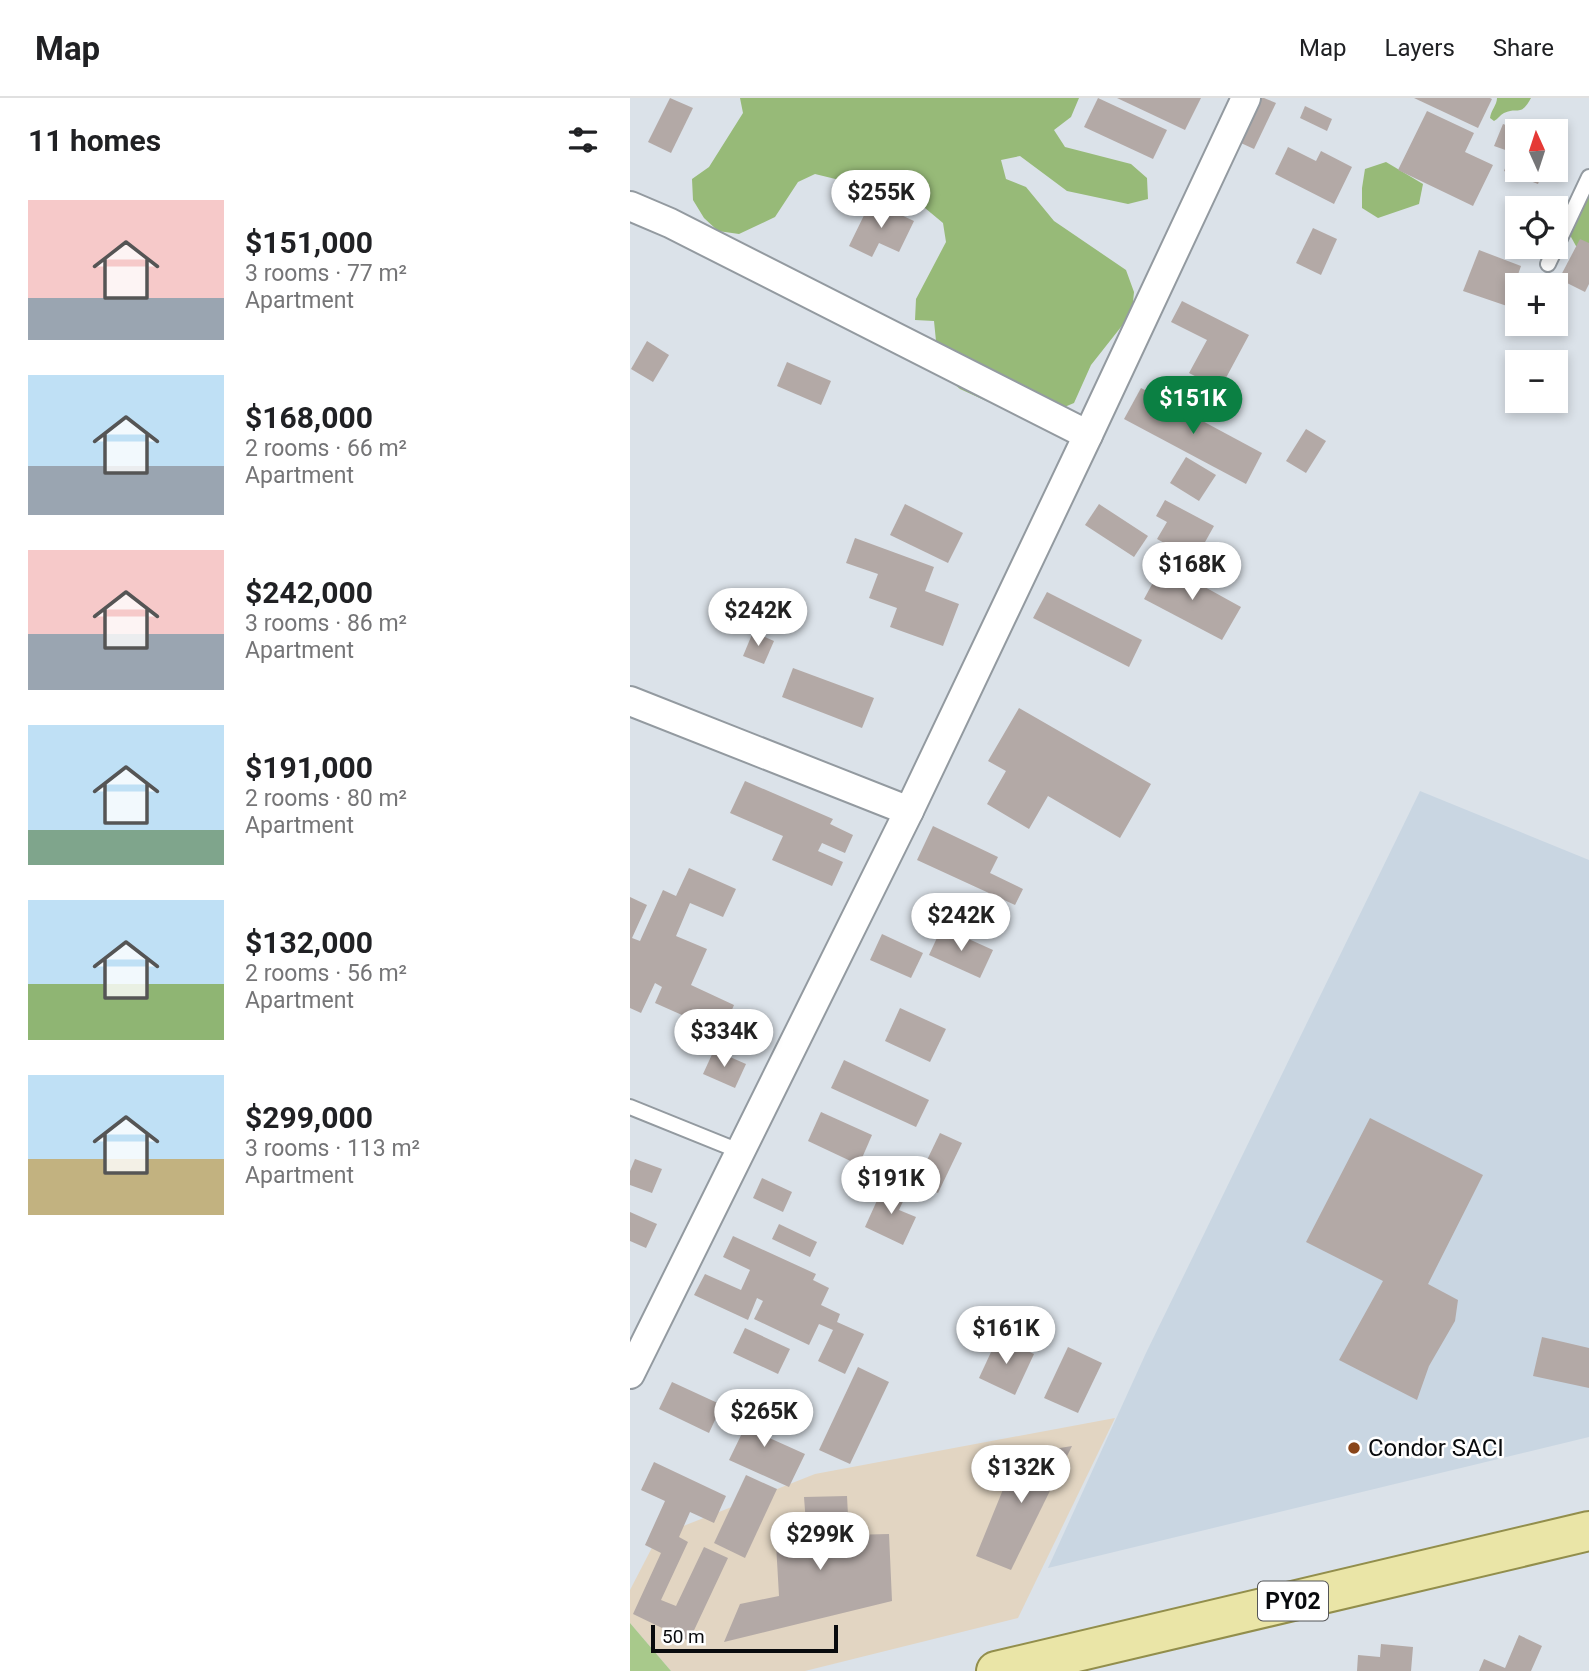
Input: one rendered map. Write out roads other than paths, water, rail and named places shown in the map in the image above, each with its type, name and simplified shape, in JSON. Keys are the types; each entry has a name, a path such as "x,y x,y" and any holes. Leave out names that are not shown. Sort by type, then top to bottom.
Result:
{"main road":[{"name":"PY02","path":"996,1671 1589,1531"}],"street":[{"path":"630,1374 909,811 1246,98"},
{"path":"630,206 670,223 1088,435"},
{"path":"630,701 909,811"}],"lane":[{"path":"1548,264 1589,177"},
{"path":"630,1107 739,1151"}],"place":[{"name":"Condor SACI","path":"1354,1448"}]}
